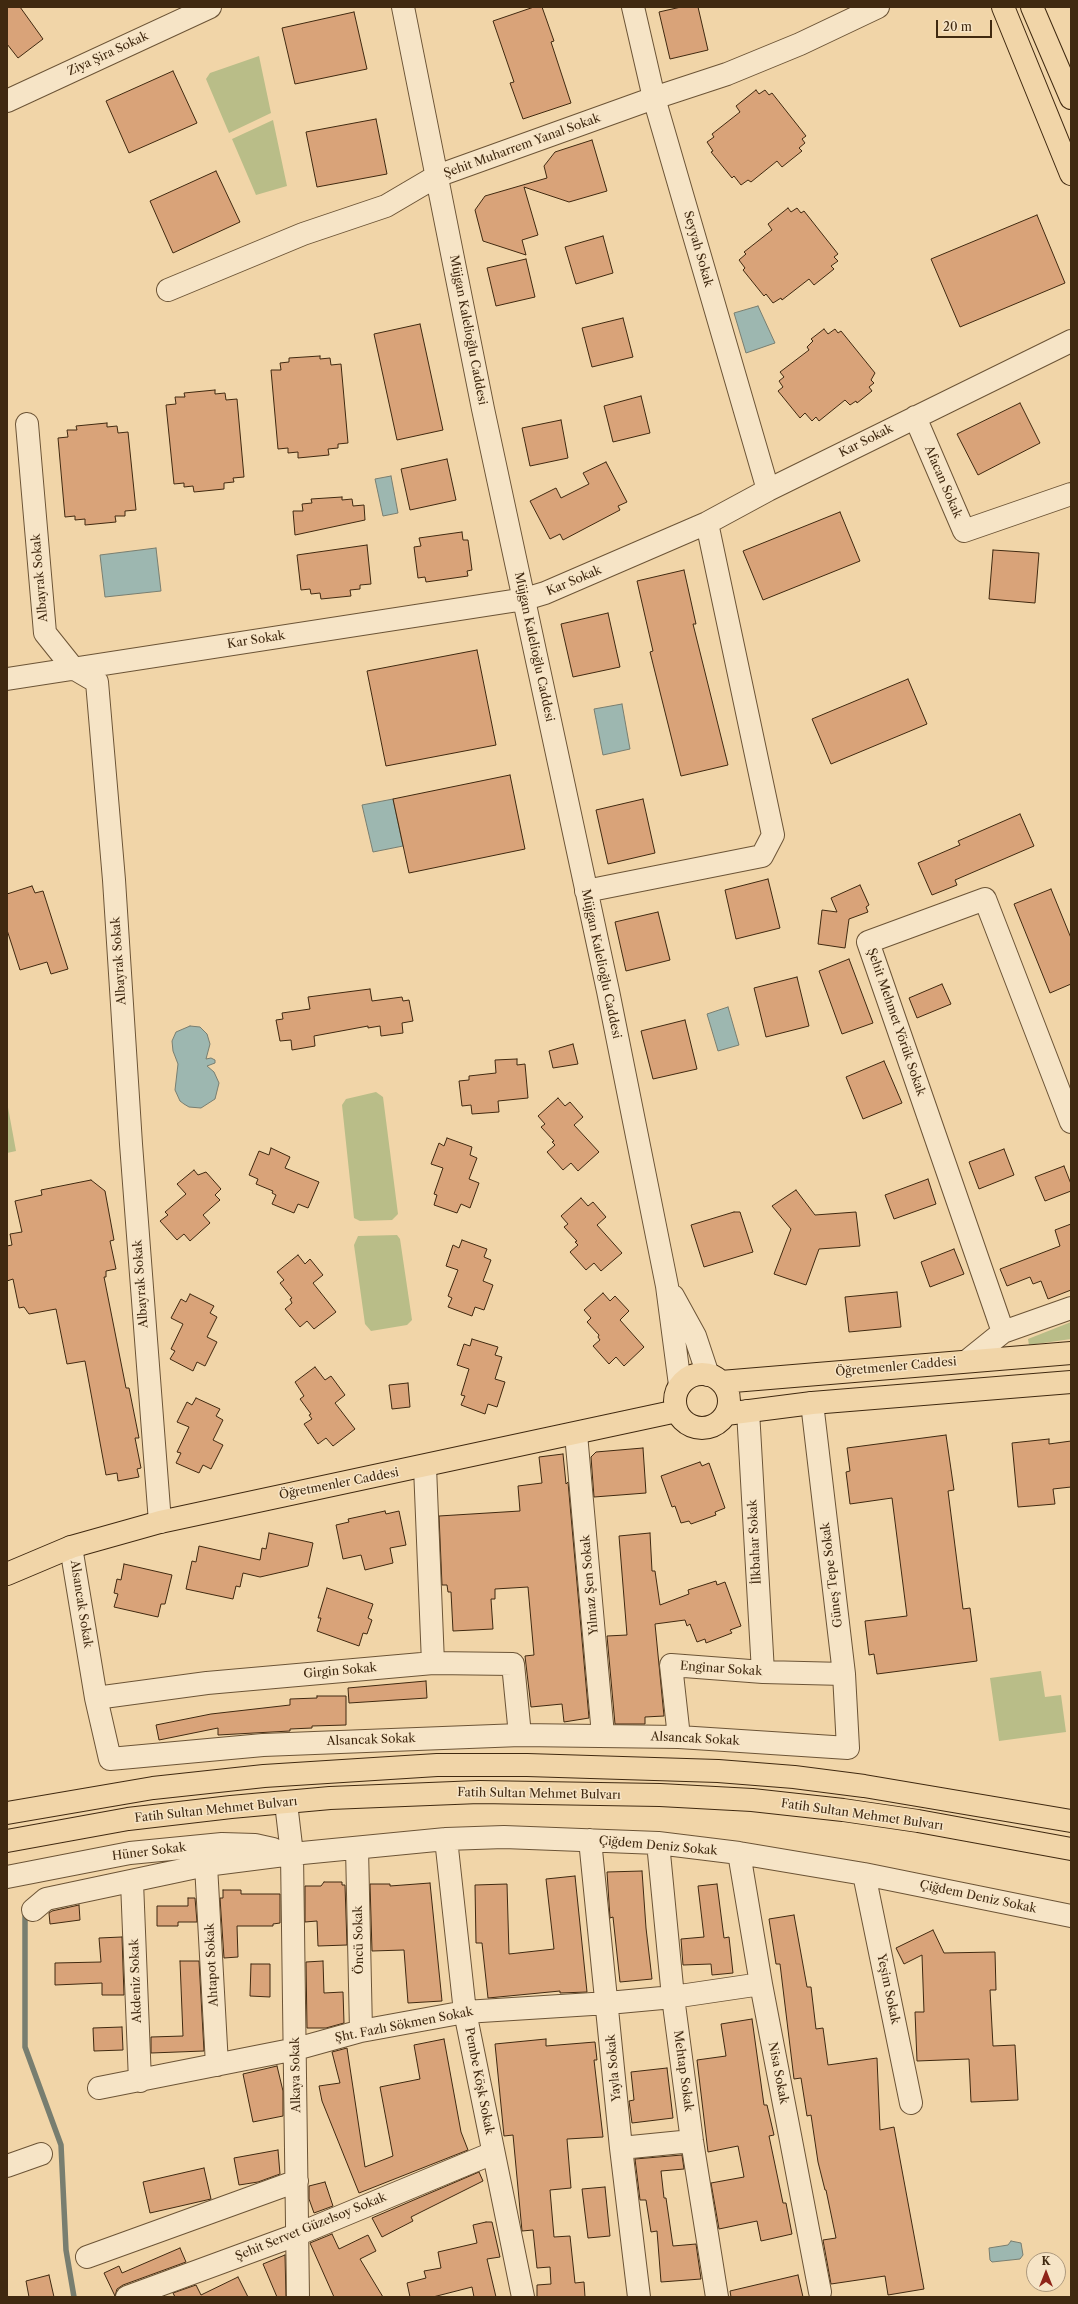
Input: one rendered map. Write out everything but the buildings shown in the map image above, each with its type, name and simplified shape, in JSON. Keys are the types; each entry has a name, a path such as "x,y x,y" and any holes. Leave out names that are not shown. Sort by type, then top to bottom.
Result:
{"main road":[{"path":"1003,7 1071,174"},
{"path":"1032,7 1071,98"},
{"name":"Öğretmenler Caddesi","path":"714,1378 1071,1353"},
{"path":"726,1414 729,1397 714,1378 693,1376 680,1385 676,1398 677,1411 688,1424 704,1428 713,1425 726,1414 748,1411 812,1403 1071,1382"},
{"name":"Öğretmenler Caddesi","path":"7,1574 72,1547 160,1522 425,1467 677,1411"},
{"path":"7,1813 152,1788 264,1776 437,1765 527,1765 718,1771 794,1777 864,1786 1071,1821"},
{"name":"Fatih Sultan Mehmet Bulvarı","path":"7,1841 128,1819 231,1807 330,1798 479,1792 660,1795 752,1800 842,1810 918,1821 1071,1849"}],"street":[{"name":"Ziya Şira Sokak","path":"7,101 210,7"},
{"name":"Müjgan Kalelioğlu Caddesi","path":"403,7 484,410 525,599 667,1286 680,1385"},
{"name":"Seyyah Sokak","path":"633,7 654,98 768,490"},
{"name":"Şehit Muharrem Yanal Sokak","path":"168,290 303,234 386,206 437,176 654,98 727,74 800,44 878,7"},
{"name":"Kar Sokak","path":"7,679 525,599 545,593 707,523 768,490 1071,341"},
{"name":"Afacan Sokak","path":"915,417 964,531 1071,494"},
{"name":"Albayrak Sokak","path":"27,424 45,633 73,668 97,682 114,880 131,1144 160,1522"},
{"path":"586,891 762,856 773,835 707,523"},
{"name":"Şehit Mehmet Yörük Sokak","path":"1003,1332 868,942 985,899 1071,1122"},
{"name":"Müjgan Kalelioğlu Caddesi","path":"667,1286 695,1336 714,1378"},
{"path":"967,1360 1003,1332 1071,1308"},
{"name":"Güneş Tepe Sokak","path":"812,1403 844,1674 848,1748"},
{"name":"İlkbahar Sokak","path":"748,1411 763,1672"},
{"name":"Yılmaz Şen Sokak","path":"576,1434 603,1736"},
{"path":"425,1467 433,1663"},
{"name":"Alsancak Sokak","path":"72,1547 96,1698 110,1759 263,1745 520,1735 679,1737 848,1748"},
{"name":"Girgin Sokak","path":"96,1698 207,1683 433,1663 513,1664 520,1735"},
{"name":"Enginar Sokak","path":"679,1737 671,1665 763,1672 844,1674"},
{"path":"286,1802 292,1854"},
{"name":"Çiğdem Deniz Sokak","path":"33,1910 46,1899 132,1882 206,1865 292,1854 446,1839 504,1837 658,1843 739,1853 864,1874 1071,1916"},
{"name":"Pembe Köşk Sokak","path":"446,1839 465,2012 521,2296"},
{"name":"Yayla Sokak","path":"590,1840 608,2003 621,2148 640,2297"},
{"name":"Mehtap Sokak","path":"658,1843 673,1997 692,2141 717,2297"},
{"name":"Hüner Sokak","path":"7,1877 130,1853 222,1844 255,1845 292,1854"},
{"name":"Öncü Sokak","path":"356,1848 361,2031"},
{"name":"Nisa Sokak","path":"739,1853 761,1984 820,2292"},
{"name":"Alkaya Sokak","path":"292,1854 296,2049 296,2236 298,2297"},
{"name":"Ahtapot Sokak","path":"206,1865 217,2065"},
{"name":"Yeşim Sokak","path":"864,1874 911,2103"},
{"name":"Akdeniz Sokak","path":"132,1882 140,2081"},
{"name":"Şht. Fazlı Sökmen Sokak","path":"99,2088 296,2049 361,2031 465,2012 608,2003 673,1997 761,1984"},
{"path":"621,2148 692,2141"},
{"name":"Şehit Servet Güzelsoy Sokak","path":"127,2297 296,2236 493,2153"},
{"path":"7,2166 41,2154"},
{"path":"87,2257 297,2181"}],"green space":[{"path":"259,56 271,113 229,133 206,79 210,73"},
{"path":"273,120 287,186 256,195 232,139"},
{"path":"376,1092 383,1097 398,1214 392,1220 360,1221 354,1218 342,1105 346,1099"},
{"path":"7,1102 16,1151 7,1153"},
{"path":"397,1235 400,1239 412,1320 407,1325 371,1331 365,1324 354,1245 358,1236"},
{"path":"1071,1322 1071,1339 1029,1345 1028,1339"},
{"path":"1041,1671 1045,1697 1061,1695 1066,1732 999,1741 990,1678"}],"water":[{"path":"758,306 775,343 746,353 734,313"},
{"path":"391,476 398,513 383,516 375,479"},
{"path":"156,548 161,591 105,597 100,555"},
{"path":"622,704 630,749 603,755 594,709"},
{"path":"393,799 403,846 373,852 362,805"},
{"path":"728,1007 739,1045 718,1051 707,1014"},
{"path":"190,1026 200,1027 207,1034 210,1044 206,1059 211,1058 215,1060 215,1063 207,1066 214,1072 219,1083 215,1099 201,1108 189,1107 184,1104 180,1101 175,1090 178,1064 173,1051 172,1041 176,1032"},
{"path":"1011,2241 1021,2243 1023,2255 1020,2259 992,2262 990,2260 989,2248 1008,2245"}],"waterway":[{"path":"25,1912 25,2047 61,2145 66,2250 74,2297"}]}
